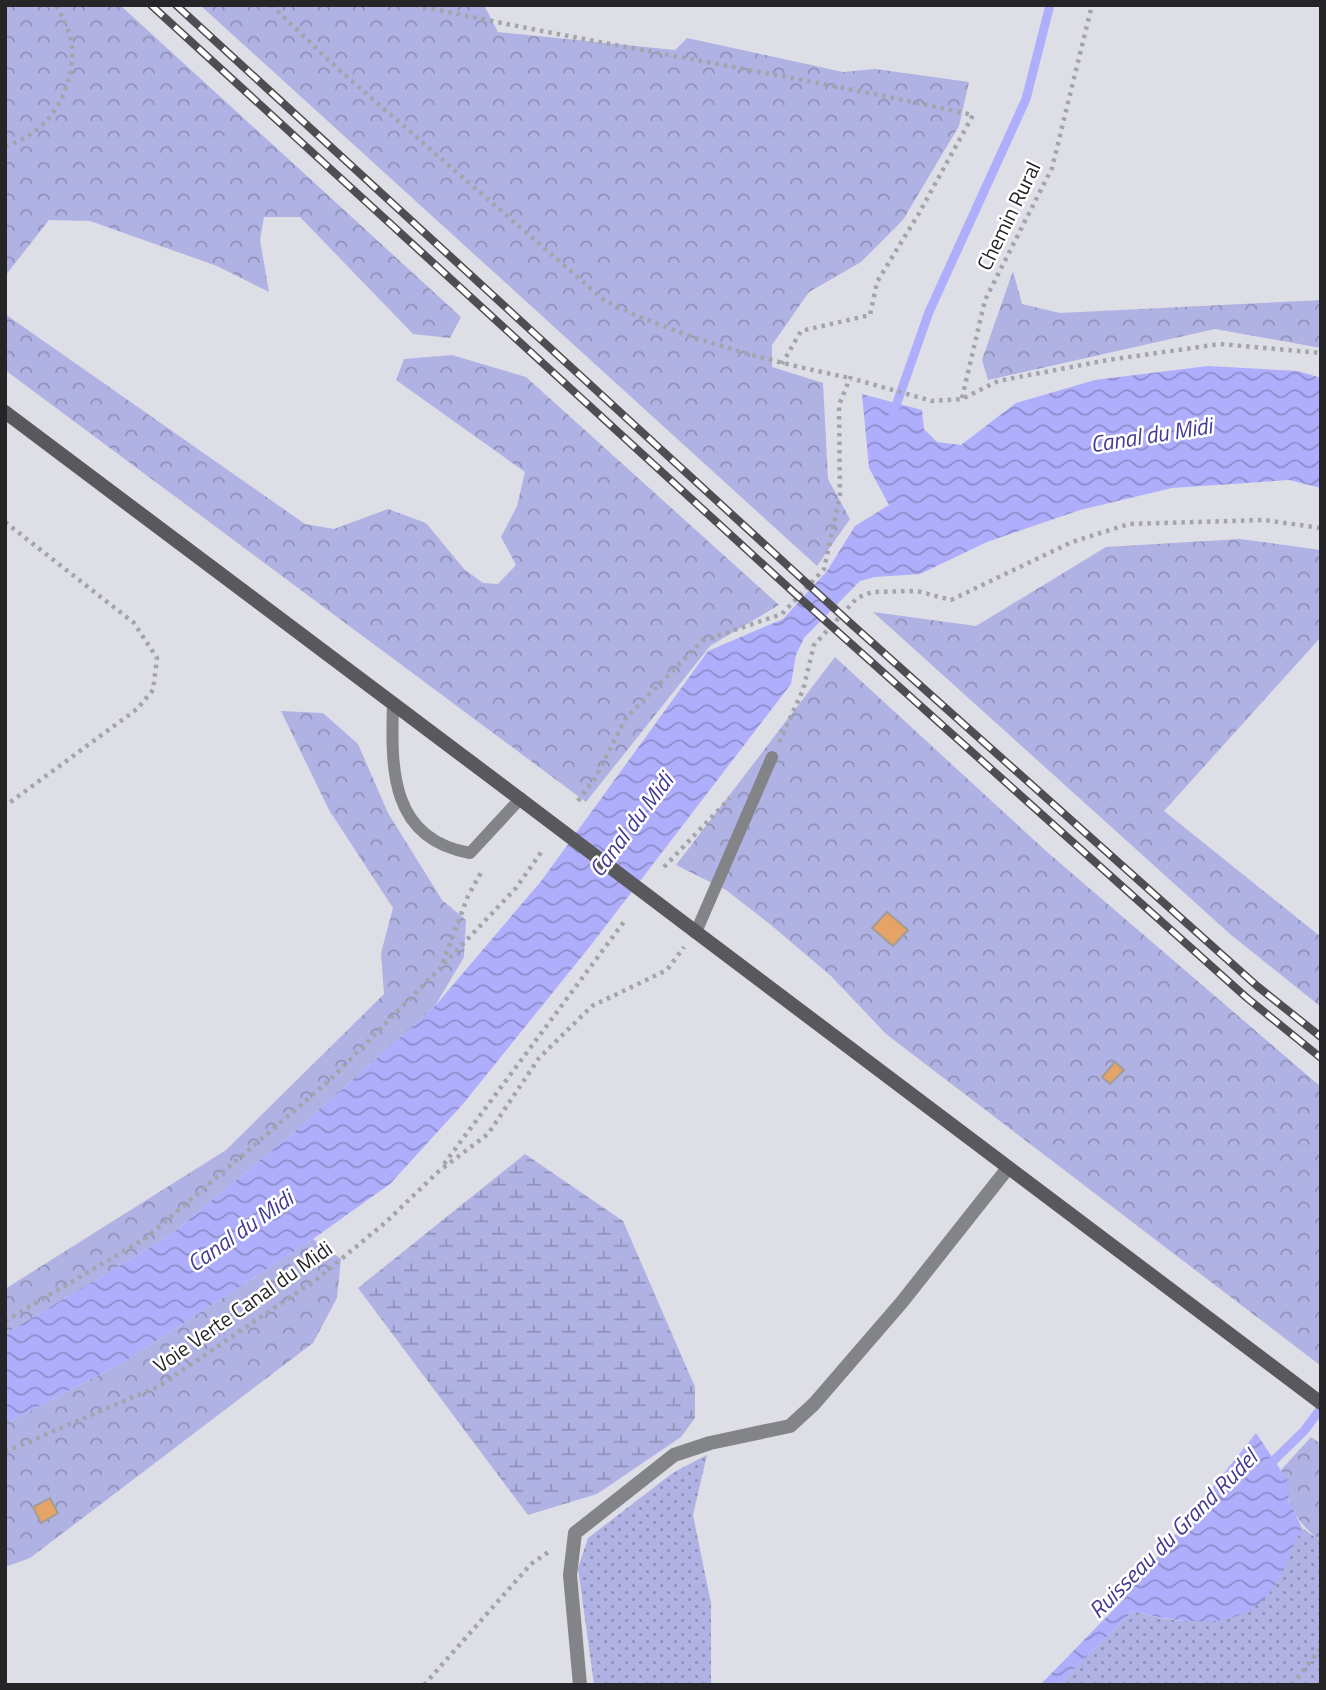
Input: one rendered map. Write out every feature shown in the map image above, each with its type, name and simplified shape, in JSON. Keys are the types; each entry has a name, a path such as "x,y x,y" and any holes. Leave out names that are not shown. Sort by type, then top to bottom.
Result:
{"main road":[{"path":"5,412 1321,1403"}],"street":[{"path":"580,1685 570,1574 575,1533 674,1455 710,1443 790,1426 814,1404 902,1301 1007,1168"}],"lane":[{"path":"393,704 391,762 400,804 428,836 447,849 470,853 520,799"},
{"path":"696,932 772,757"}],"path":[{"path":"5,146 17,143 50,119 66,93 72,45 56,5"},
{"path":"271,5 338,69 604,300 631,314 782,364 850,378 932,401 962,399 998,382 1108,360 1220,344 1321,353"},
{"path":"415,5 558,36 862,90 973,115 918,215 877,282 870,315 801,331 782,364"},
{"name":"Chemin Rural","path":"962,399 985,300 1052,168 1092,5"},
{"path":"578,801 595,778 626,718 702,641 782,614 824,569 839,495 839,405 850,378"},
{"path":"772,757 803,690 814,645 857,598 872,592 917,591 951,600 1072,542 1129,524 1264,520 1321,528"},
{"path":"5,522 134,623 158,658 153,690 137,709 5,806"},
{"path":"664,867 734,794"},
{"path":"5,1321 146,1238 331,1079 516,888 542,851"},
{"path":"441,967 468,896 488,860"},
{"path":"439,1171 626,919"},
{"path":"439,1171 488,1134 539,1058 592,1006 667,970 696,932"},
{"name":"Voie Verte Canal du Midi","path":"5,1452 159,1386 248,1328 341,1259 439,1171"},
{"path":"424,1685 531,1564 575,1533"},
{"path":"1292,1685 1321,1648"}],"green space":[{"path":"5,5 120,5 461,317 450,338 413,334 300,217 264,217 260,240 269,292 217,266 90,221 49,220 5,276"},
{"path":"200,5 484,5 498,32 675,50 687,38 843,72 875,69 969,82 959,126 903,220 861,262 809,292 772,345 772,367 823,383 828,479 850,519 817,566"},
{"path":"1013,271 1022,304 1060,313 1321,300 1321,348 1215,329 988,380 982,360"},
{"path":"5,314 305,524 334,529 388,509 426,523 464,569 483,583 498,584 516,565 501,537 517,506 525,472 396,380 404,359 452,355 526,377 779,605 710,646 586,802 5,370"},
{"path":"1240,539 1321,550 1321,637 1164,811 1321,937 1321,1007 1230,934 873,612 976,626 1106,547"},
{"path":"835,657 1046,851 1321,1087 1321,1366 886,1034 831,976 726,890 676,865"},
{"path":"281,711 323,713 358,744 388,813 442,900 466,920 464,957 435,1006 302,1125 169,1236 5,1334 5,1289 226,1150 384,994 381,953 393,908 329,810"},
{"path":"525,1154 623,1221 695,1387 695,1418 681,1437 597,1494 528,1515 358,1288"},
{"path":"313,1239 341,1259 337,1298 313,1343 30,1558 5,1567 5,1424 122,1363"},
{"path":"1311,1437 1321,1444 1321,1541 1295,1514 1281,1470"},
{"path":"707,1455 693,1515 711,1603 711,1685 594,1685 578,1568 588,1538 674,1472"},
{"path":"1302,1528 1321,1541 1321,1685 1058,1685 1133,1611 1172,1620 1212,1621 1248,1610 1263,1598 1276,1582"}],"water":[{"name":"Canal du Midi","path":"1208,366 1298,371 1321,378 1321,488 1289,480 1172,488 1080,510 987,542 920,574 875,577 860,581 804,638 796,655 791,684 591,945 463,1104 390,1184 313,1239 122,1363 5,1424 5,1334 169,1236 302,1125 435,1006 542,880 708,651 783,619 827,571 855,526 889,505 869,468 862,394 922,410 924,429 937,442 961,445 1016,403 1095,380"},
{"path":"1256,1433 1288,1481 1289,1501 1302,1528 1282,1572 1267,1596 1238,1616 1221,1620 1185,1621 1133,1611 1058,1685 1040,1685 1123,1600"}],"building":[{"path":"887,912 908,930 893,946 872,928"},
{"path":"1115,1062 1124,1070 1110,1084 1102,1077"},
{"path":"50,1498 58,1513 41,1523 33,1507"}],"waterway":[{"path":"893,414 929,312 1026,99 1050,5"},
{"name":"Ruisseau du Grand Rudel","path":"1268,1466 1304,1431 1321,1408"}],"railway":[{"path":"151,5 791,590 1247,998 1321,1058"},
{"path":"176,5 848,621 1257,986 1321,1037"}]}
